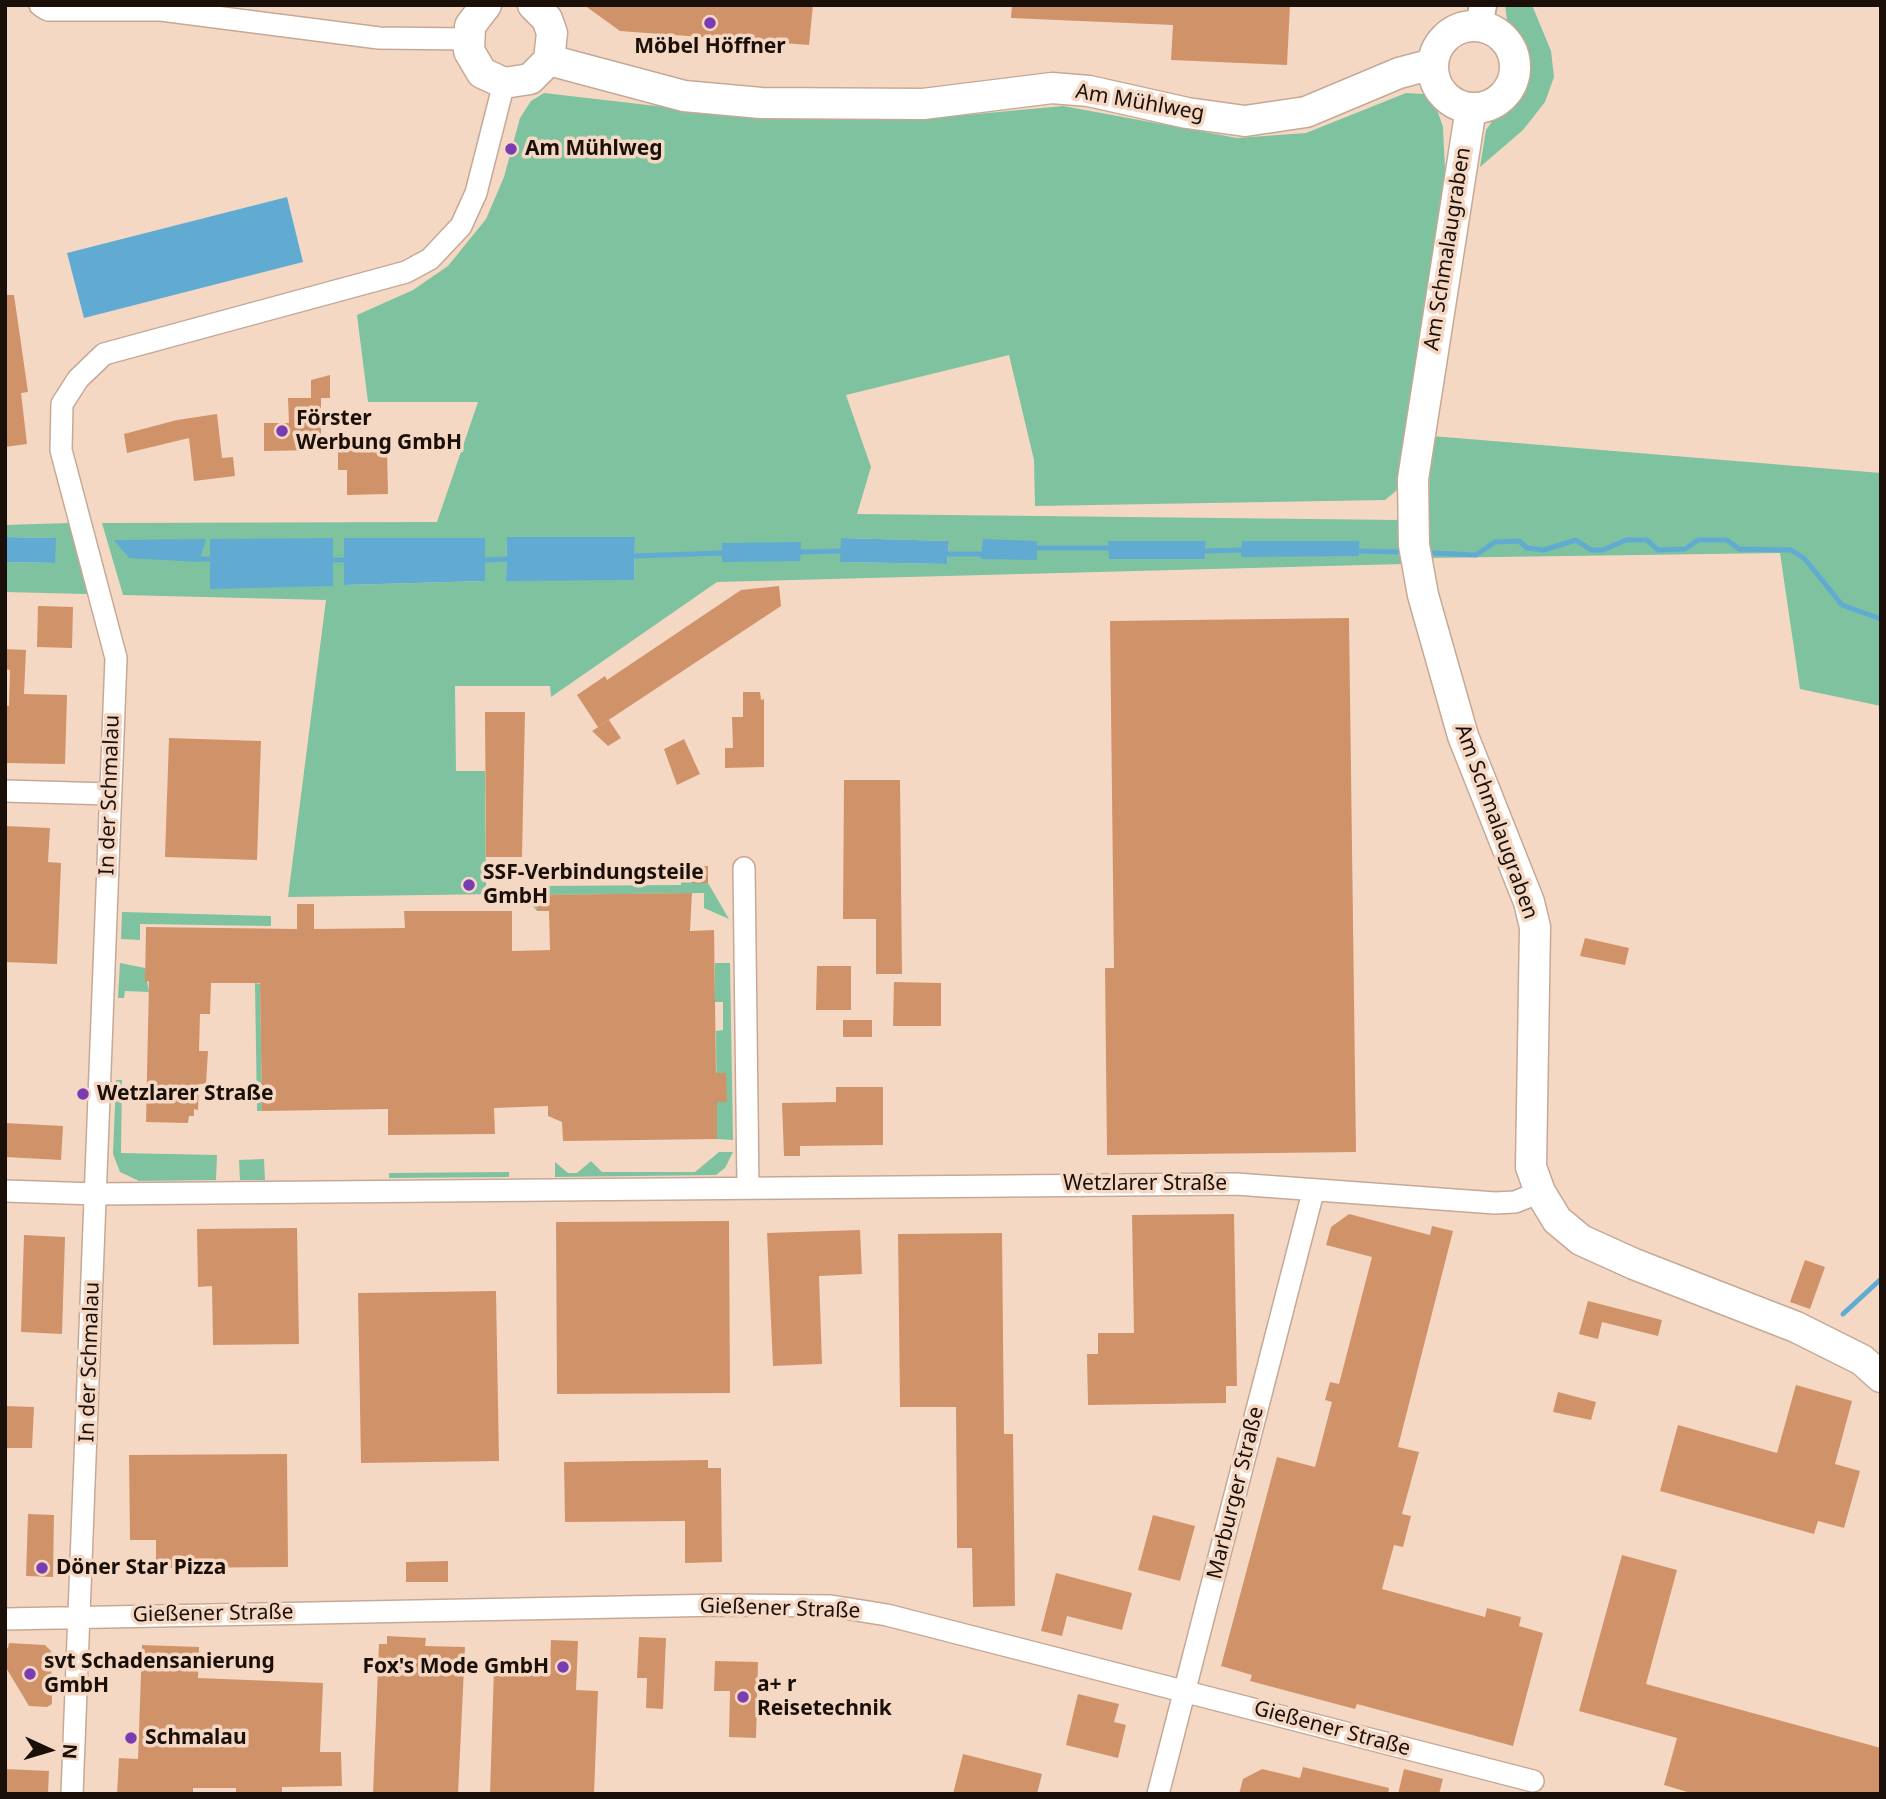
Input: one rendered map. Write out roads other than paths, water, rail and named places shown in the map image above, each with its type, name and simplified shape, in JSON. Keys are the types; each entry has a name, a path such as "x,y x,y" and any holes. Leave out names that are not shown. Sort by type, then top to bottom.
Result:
{"main road":[{"path":"486,5 470,26 468,39 474,63 492,80 504,83 530,79 549,60 552,33 547,19 533,5"},
{"path":"1481,16 1504,38 1515,64 1514,78 1498,101 1471,108 1458,105 1440,88 1433,64 1436,53 1448,35 1468,26 1481,16"},
{"name":"Am Mühlweg","path":"549,60 684,96 761,103 923,104 1052,88 1089,91 1187,113 1245,121 1306,112 1399,73 1433,64"},
{"name":"Am Schmalaugraben","path":"1471,108 1413,479 1414,545 1423,595 1463,736 1529,902 1535,927 1531,1167 1540,1192 1557,1220 1581,1240 1796,1327 1861,1360 1881,1377"}],"street":[{"path":"40,5 48,10 161,10 379,38 468,39"},
{"name":"In der Schmalau","path":"72,1794 116,658 61,450 62,404 78,379 104,354 406,272 430,259 461,226 476,193 504,83"},
{"path":"5,790 110,794"},
{"path":"744,868 748,1187"},
{"name":"Wetzlarer Straße","path":"5,1191 96,1194 1236,1184 1313,1192 1495,1203 1515,1202 1540,1192"},
{"name":"Marburger Straße","path":"1158,1794 1313,1192"},
{"name":"Gießener Straße","path":"5,1619 723,1605 831,1606 887,1615 1534,1781"}],"water":[{"path":"287,197 303,262 84,318 67,253"},
{"path":"5,537 56,538 55,563 5,562"},
{"path":"507,537 635,537 634,580 506,581"},
{"path":"333,538 333,586 210,589 210,539"},
{"path":"344,538 485,538 485,581 344,585"},
{"path":"841,538 949,541 947,564 840,562"},
{"path":"206,539 199,562 129,558 114,540"},
{"path":"983,539 1037,541 1037,560 981,559"},
{"path":"1108,541 1206,541 1205,559 1109,559"},
{"path":"1242,541 1359,541 1359,556 1241,557"},
{"path":"801,542 800,561 722,562 722,543"}],"waterway":[{"path":"1432,553 1476,555 1495,542 1519,541 1527,548 1544,550 1576,540 1591,550 1603,550 1626,540 1647,540 1658,550 1685,549 1698,540 1727,540 1739,549 1791,550 1805,559 1842,605 1881,619"},
{"path":"1038,548 1109,548"},
{"path":"1206,551 1241,550"},
{"path":"800,552 841,551"},
{"path":"1359,551 1397,552"},
{"path":"635,556 722,553"},
{"path":"948,554 982,554"},
{"path":"199,559 210,559"},
{"path":"485,560 507,559"},
{"path":"333,560 344,560"},
{"path":"1843,1314 1881,1279"}],"place":[{"name":"Möbel Höffner","path":"710,23"},
{"name":"Am Mühlweg","path":"511,149"},
{"name":"Förster Werbung GmbH","path":"282,431"},
{"name":"SSF-Verbindungsteile GmbH","path":"469,885"},
{"name":"Wetzlarer Straße","path":"83,1094"},
{"name":"Döner Star Pizza","path":"42,1568"},
{"name":"Fox's Mode GmbH","path":"563,1667"},
{"name":"svt Schadensanierung GmbH","path":"30,1674"},
{"name":"a+ r Reisetechnik","path":"743,1697"},
{"name":"Schmalau","path":"131,1738"}]}
